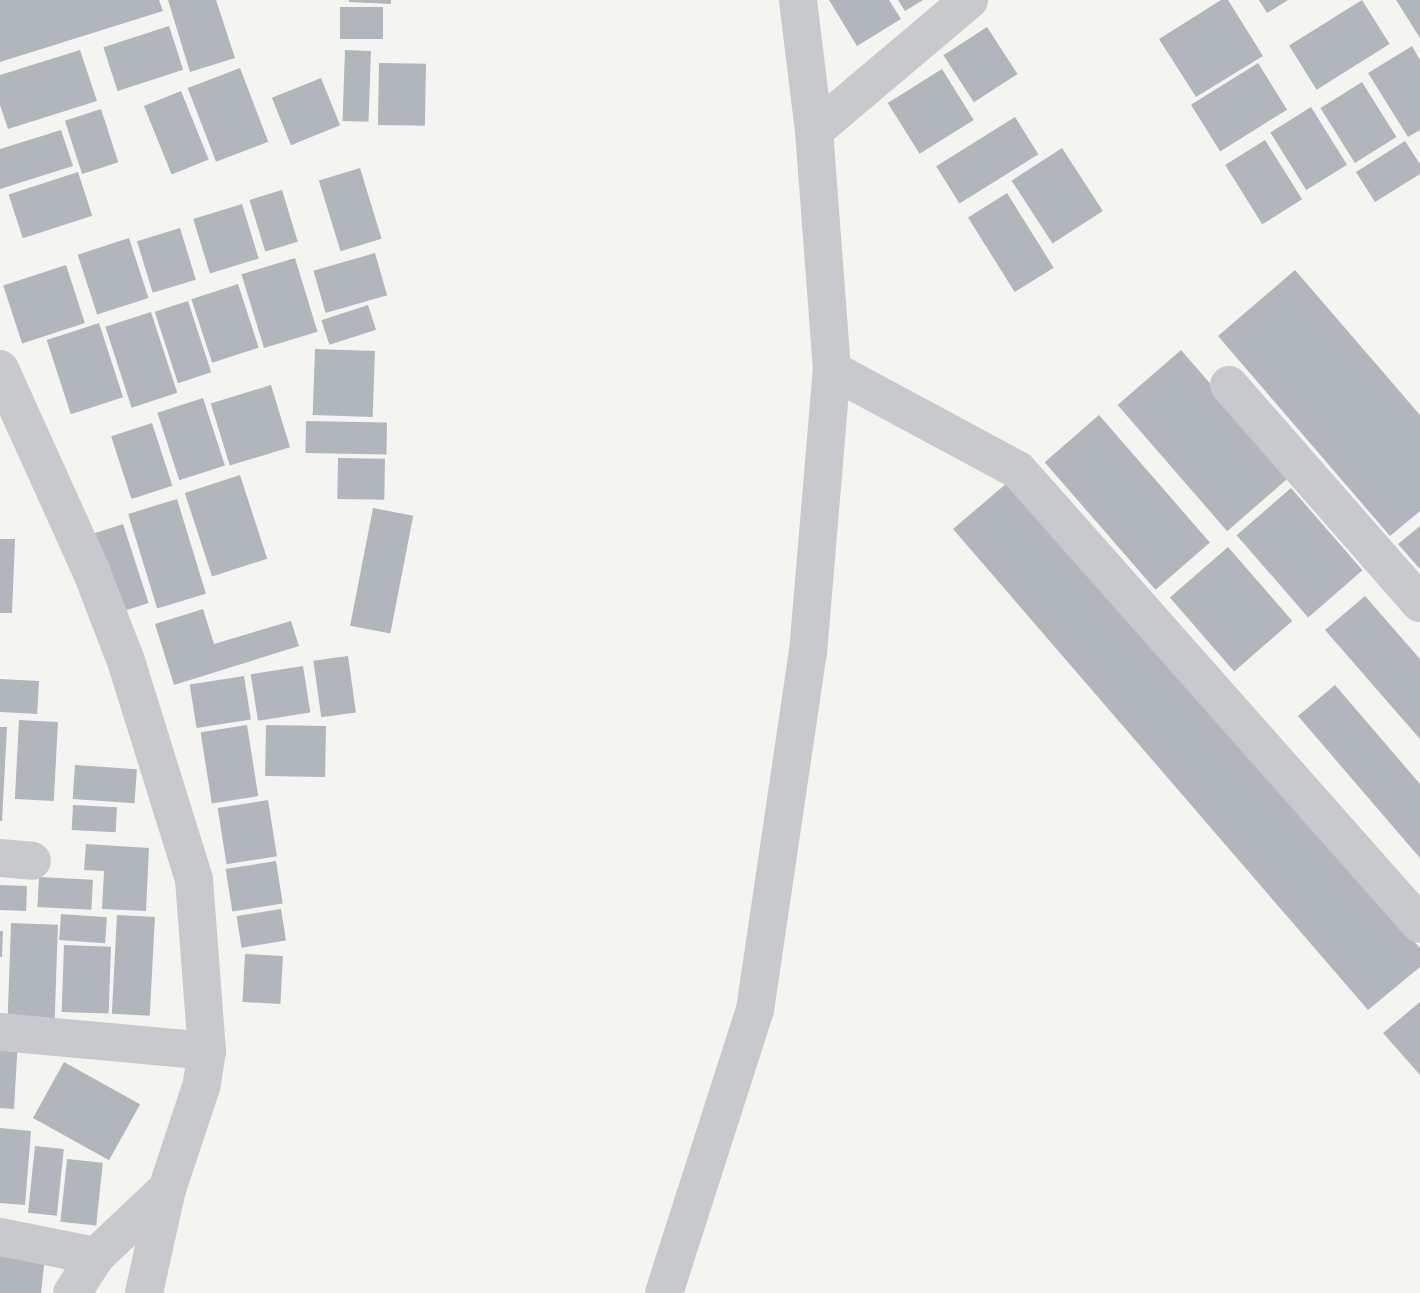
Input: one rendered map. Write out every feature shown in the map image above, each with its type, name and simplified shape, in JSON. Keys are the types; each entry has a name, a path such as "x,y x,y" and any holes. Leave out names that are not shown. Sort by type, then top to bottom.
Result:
{"street":[{"path":"664,1293 755,1010 808,653 832,370 814,131 798,0"},
{"path":"814,131 970,0"},
{"path":"0,369 92,573 155,750 194,879 207,1052 201,1087 167,1189 144,1293"},
{"path":"832,370 1018,470 1420,924"},
{"path":"1229,385 1420,603"},
{"path":"0,1032 207,1052"},
{"path":"72,1293 96,1256 167,1189"},
{"path":"0,1237 96,1256"}],"building":[{"path":"0,0 159,0 163,11 0,62"},
{"path":"168,0 216,0 235,58 190,72"},
{"path":"391,0 391,4 349,2"},
{"path":"829,0 889,0 901,19 857,46"},
{"path":"898,0 923,0 905,11"},
{"path":"1221,0 1228,0 1263,56 1196,97 1159,39"},
{"path":"1259,0 1288,0 1267,13"},
{"path":"1362,0 1390,44 1317,90 1289,46"},
{"path":"1396,0 1420,0 1420,38"},
{"path":"340,7 383,7 383,39 340,39"},
{"path":"169,26 183,70 118,91 103,47"},
{"path":"987,27 1017,74 974,102 943,55"},
{"path":"1412,46 1420,60 1420,130 1408,137 1368,73"},
{"path":"80,50 97,101 8,129 0,105 0,75"},
{"path":"345,50 371,51 369,122 343,121"},
{"path":"379,63 426,64 425,126 378,125"},
{"path":"1258,63 1287,110 1220,152 1191,105"},
{"path":"240,68 268,142 216,162 188,88"},
{"path":"942,69 974,120 920,154 888,103"},
{"path":"321,78 340,125 291,145 272,98"},
{"path":"1362,82 1396,137 1355,163 1320,108"},
{"path":"181,91 209,160 172,175 144,106"},
{"path":"1311,107 1347,165 1306,190 1270,132"},
{"path":"101,109 118,162 82,174 65,121"},
{"path":"1015,117 1038,154 959,204 936,166"},
{"path":"61,130 73,166 0,189 0,149"},
{"path":"1265,140 1302,199 1262,224 1225,165"},
{"path":"1405,141 1420,164 1420,174 1375,202 1356,172"},
{"path":"1062,148 1103,211 1053,244 1012,181"},
{"path":"360,168 382,239 341,251 319,181"},
{"path":"78,172 92,216 23,238 9,195"},
{"path":"282,190 298,242 265,252 249,200"},
{"path":"1007,193 1054,268 1015,292 968,217"},
{"path":"242,204 259,259 210,273 193,219"},
{"path":"180,228 196,280 153,293 137,241"},
{"path":"129,238 148,298 97,315 78,255"},
{"path":"375,253 387,295 326,313 313,271"},
{"path":"295,258 318,332 264,348 241,274"},
{"path":"66,265 85,323 22,343 3,285"},
{"path":"1295,270 1420,415 1420,511 1390,536 1218,336"},
{"path":"238,284 259,348 212,363 191,299"},
{"path":"188,301 211,372 178,383 155,312"},
{"path":"368,305 376,330 329,345 321,320"},
{"path":"151,312 177,393 132,408 105,327"},
{"path":"99,323 123,397 71,414 47,340"},
{"path":"315,349 375,351 373,417 313,415"},
{"path":"1181,350 1291,476 1227,531 1118,405"},
{"path":"271,385 290,447 230,466 211,403"},
{"path":"203,398 225,466 179,480 157,413"},
{"path":"1099,415 1210,543 1156,590 1045,462"},
{"path":"306,421 387,422 386,454 305,453"},
{"path":"152,423 172,486 131,499 111,436"},
{"path":"338,458 385,459 384,500 337,499"},
{"path":"240,475 267,559 212,577 185,493"},
{"path":"1014,477 1420,948 1420,967 1368,1010 953,529"},
{"path":"1291,488 1363,570 1308,617 1237,535"},
{"path":"177,499 206,594 157,609 128,514"},
{"path":"373,508 413,516 390,634 350,626"},
{"path":"123,524 149,603 113,614 88,535"},
{"path":"1420,526 1420,569 1398,544"},
{"path":"0,539 15,539 12,613 0,613"},
{"path":"1228,547 1292,621 1234,671 1170,598"},
{"path":"1365,596 1420,659 1420,739 1325,630"},
{"path":"203,609 214,644 291,621 299,646 174,685 155,624"},
{"path":"348,656 356,712 321,717 313,661"},
{"path":"303,666 310,712 258,721 251,674"},
{"path":"244,676 251,719 197,728 190,685"},
{"path":"0,679 39,681 37,714 0,712"},
{"path":"1335,685 1420,784 1420,858 1298,716"},
{"path":"19,720 58,722 54,801 15,799"},
{"path":"247,725 258,796 212,803 201,732"},
{"path":"266,725 326,726 325,777 265,776"},
{"path":"0,727 7,727 2,821 0,821"},
{"path":"75,765 137,769 134,803 73,799"},
{"path":"268,800 277,856 227,864 218,808"},
{"path":"73,805 117,807 116,832 72,830"},
{"path":"86,844 149,848 146,911 102,909 104,871 84,870"},
{"path":"276,861 283,903 232,911 226,869"},
{"path":"39,877 93,880 91,910 37,907"},
{"path":"0,885 27,886 26,911 0,910"},
{"path":"281,909 286,941 242,948 237,916"},
{"path":"61,914 107,917 105,943 59,940"},
{"path":"117,915 155,917 150,1016 112,1014"},
{"path":"11,923 58,925 55,1020 8,1018"},
{"path":"0,931 3,931 2,957 0,957"},
{"path":"64,945 111,947 109,1014 62,1012"},
{"path":"245,954 283,956 280,1004 242,1002"},
{"path":"1420,1002 1420,1075 1383,1033"},
{"path":"0,1038 18,1039 14,1109 0,1108"},
{"path":"64,1062 140,1104 109,1160 33,1118"},
{"path":"0,1128 31,1131 25,1205 0,1203"},
{"path":"35,1146 64,1149 57,1216 28,1213"},
{"path":"67,1159 103,1163 96,1225 60,1222"},
{"path":"0,1253 45,1257 41,1293 0,1293"}]}
